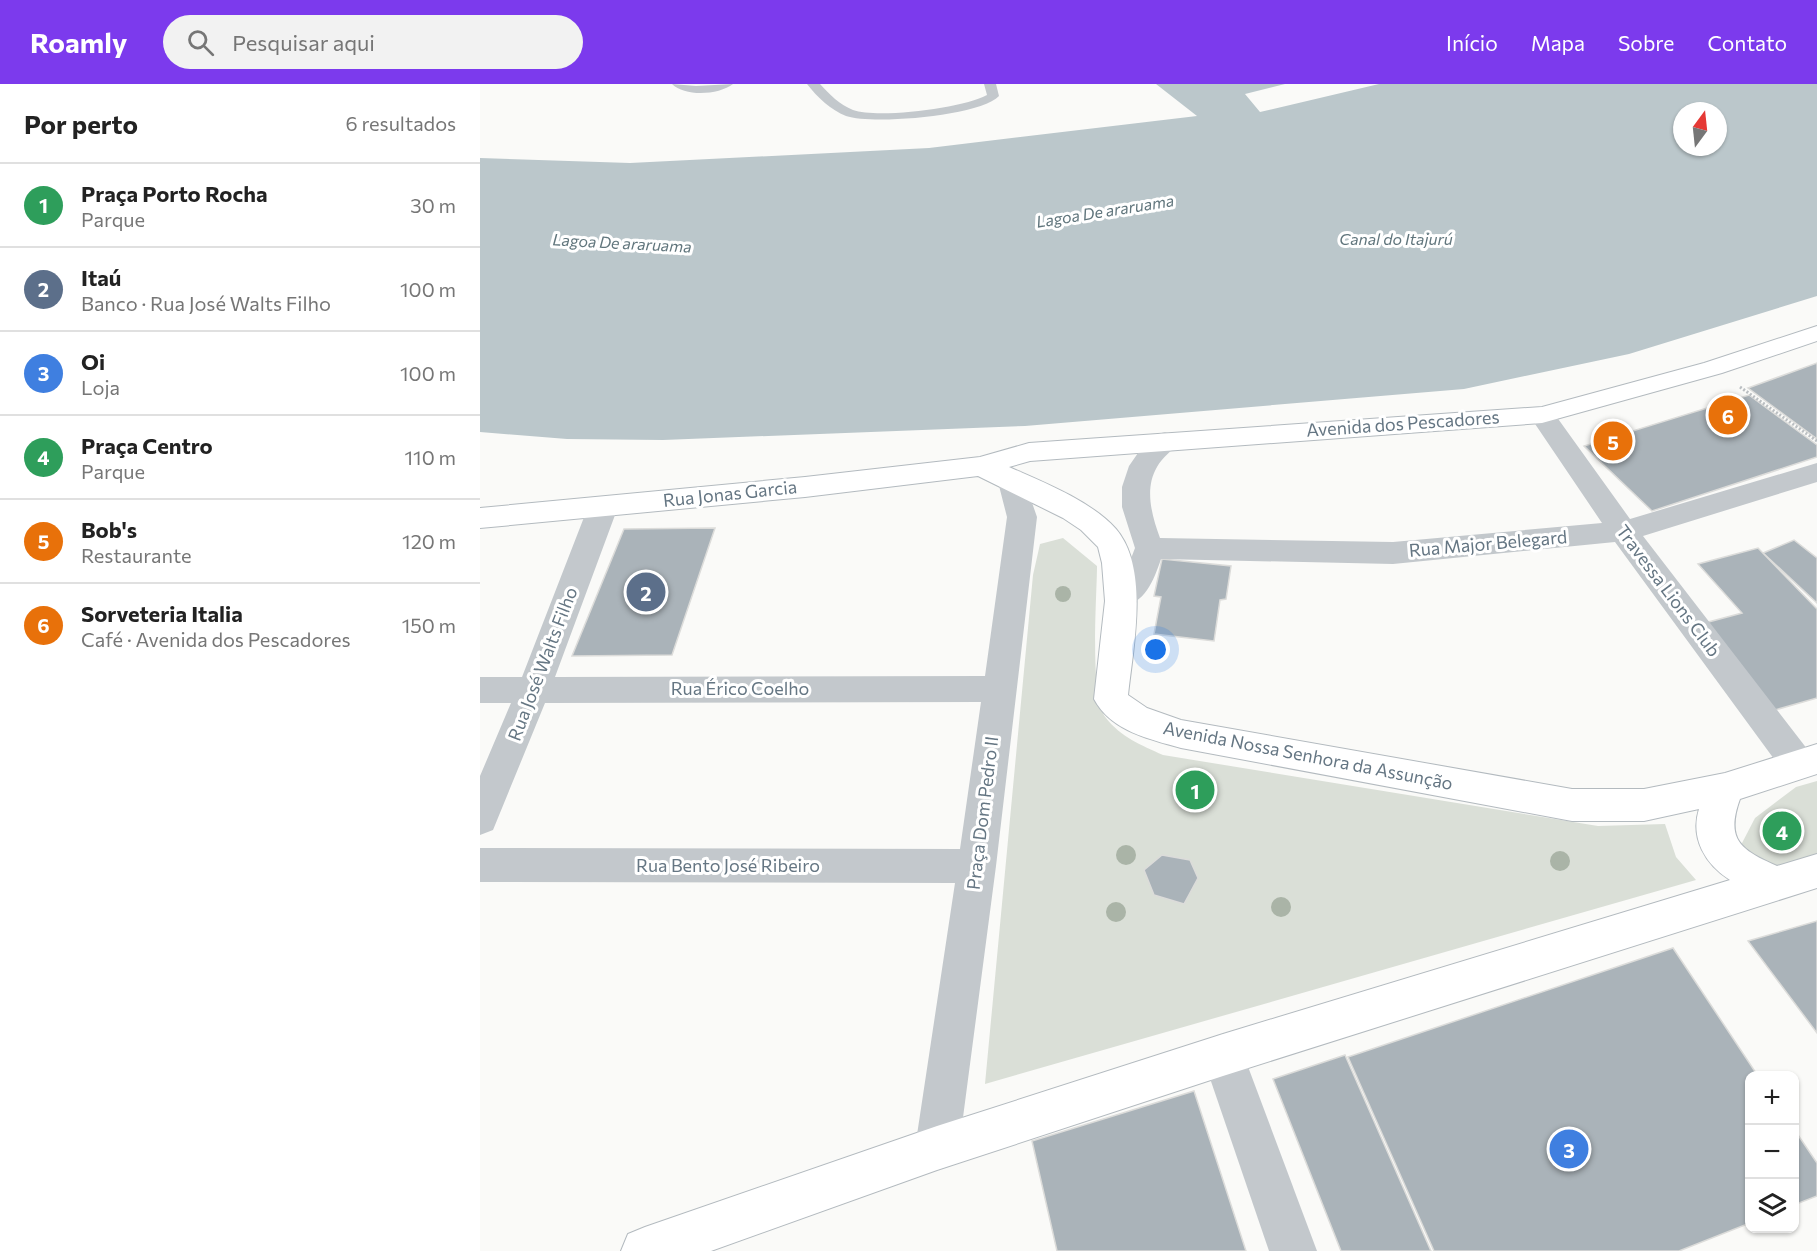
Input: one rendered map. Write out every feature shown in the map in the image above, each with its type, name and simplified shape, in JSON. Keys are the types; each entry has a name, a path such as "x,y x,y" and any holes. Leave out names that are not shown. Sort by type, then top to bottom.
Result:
{"main road":[{"name":"Avenida dos Pescadores","path":"995,472 1029,452 1542,415 1813,338"},
{"name":"Rua Jonas Garcia","path":"483,518 794,488 995,472"},
{"name":"Avenida Nossa Senhora da Assunção","path":"995,472 1080,515 1111,543 1121,596 1111,699 1123,713 1142,722 1181,734 1572,806 1644,805 1725,788 1808,762"},
{"path":"1725,788 1715,820 1715,841 1731,861 1749,873 1775,883"},
{"path":"645,1251 937,1148 1223,1055 1817,871"}],"street":[{"name":"Travessa Lions Club","path":"1542,415 1623,531 1808,762"},
{"path":"1121,596 1137,583 1150,548 1139,524 1135,490 1143,465 1165,441"},
{"name":"Praça Dom Pedro II","path":"937,1148 977,866 1022,517 995,472"},
{"name":"Rua Major Belegard","path":"1150,548 1393,553 1623,531 1817,472"},
{"name":"Rua José Walts Filho","path":"480,819 534,689 603,507"},
{"name":"Rua Érico Coelho","path":"480,690 999,689"},
{"name":"Rua Bento José Ribeiro","path":"480,866 977,866"},
{"path":"1223,1055 1293,1251"}],"lane":[{"path":"678,84 685,89 696,90 727,84"},
{"path":"813,84 836,106 851,114 867,116 912,114 980,104 993,96 990,84"}],"path":[{"path":"1713,368 1817,441"}],"shaded area":[{"path":"1063,538 1097,566 1096,669 1101,707 1112,725 1139,744 1163,755 1598,826 1665,824 1676,857 1696,880 985,1084 1033,575 1040,544"},
{"path":"1817,781 1817,854 1772,869 1741,845 1755,818 1796,787"}],"water":[{"name":"Canal do Itajurú","path":"1156,84 1285,84 1245,94 1260,112 1379,84 1817,84 1817,296 1629,354 1464,389 1025,426 663,440 567,439 480,432 480,158 630,163 929,148 1197,116"}],"building":[{"path":"1817,363 1817,439 1748,388"},
{"path":"1749,395 1817,445 1817,457 1652,511 1584,446"},
{"path":"715,528 672,655 572,656 624,529"},
{"path":"1794,540 1817,558 1817,603 1763,553"},
{"path":"1758,548 1817,609 1817,698 1775,710 1701,624 1742,613 1698,564"},
{"path":"1162,559 1231,566 1226,599 1220,600 1214,641 1154,634 1161,597 1154,596"},
{"path":"1162,855 1190,860 1198,878 1184,904 1154,895 1144,870"},
{"path":"1817,921 1817,1033 1748,941"},
{"path":"1673,948 1755,1071 1745,1071 1745,1225 1679,1251 1434,1251 1348,1057"},
{"path":"1345,1055 1431,1251 1341,1251 1273,1079"},
{"path":"1194,1091 1246,1251 1057,1251 1032,1141"},
{"path":"1799,1136 1817,1163 1817,1196 1799,1203"}],"place":[{"name":"Sorveteria Italia","path":"1728,415"},
{"name":"Bob's","path":"1613,441"},
{"name":"Itaú","path":"646,592"},
{"name":"Praça Porto Rocha","path":"1195,790"},
{"name":"Praça Centro","path":"1782,831"},
{"name":"Oi","path":"1569,1149"}],"water label":[{"name":"Lagoa De araruama","path":"1105,211"},
{"name":"Lagoa De araruama","path":"622,243"}]}
